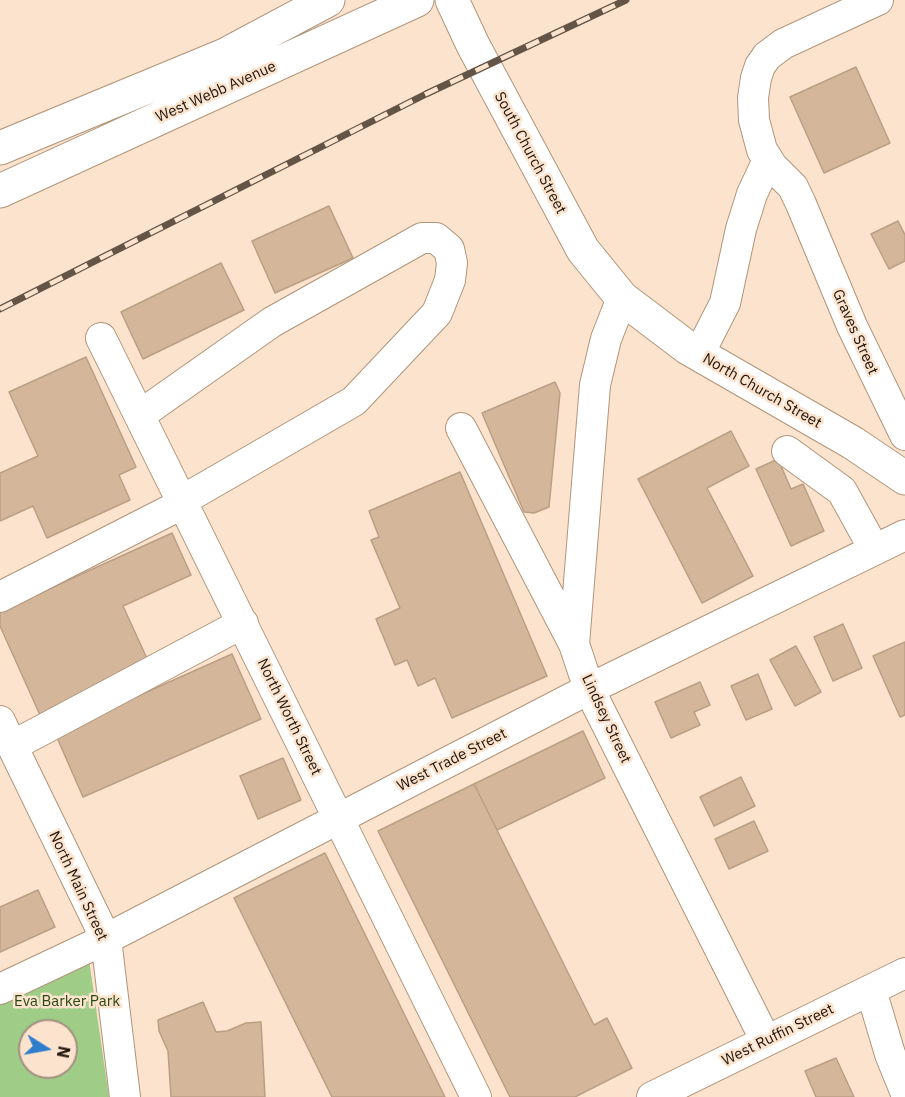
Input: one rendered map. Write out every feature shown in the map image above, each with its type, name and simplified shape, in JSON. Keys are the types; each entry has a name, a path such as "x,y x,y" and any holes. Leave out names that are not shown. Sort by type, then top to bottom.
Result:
{"main road":[{"name":"West Webb Avenue","path":"0,150 225,55 328,0"},
{"name":"West Webb Avenue","path":"7,187 417,0"},
{"name":"South Church Street","path":"452,0 473,45 583,250 622,298"},
{"name":"North Church Street","path":"622,298 699,354 853,443 905,478"}],"street":[{"path":"699,354 725,303 744,220 768,160 754,120 753,99 760,66 767,56 783,44 878,0"},
{"path":"0,150 7,187"},
{"name":"Graves Street","path":"768,160 793,187 852,326 905,435"},
{"path":"0,597 184,501 354,401 437,313 450,280 453,263 449,249 436,238 422,238 273,322 140,415"},
{"name":"Lindsey Street","path":"622,298 606,339 595,385 574,644 589,689 766,1041"},
{"name":"North Worth Street","path":"101,338 184,501 476,1097"},
{"path":"461,428 574,644"},
{"path":"787,451 843,491 874,549"},
{"name":"West Trade Street","path":"0,989 106,939 589,689 905,535"},
{"path":"7,744 243,623"},
{"name":"North Main Street","path":"7,744 106,939 126,1097"},
{"name":"West Ruffin Street","path":"652,1097 905,973"},
{"path":"871,990 890,1054 905,1091"}],"green space":[{"name":"Eva Barker Park","path":"89,960 109,1097 0,1097 0,1004"}],"building":[{"path":"856,67 890,143 824,173 790,97"},
{"path":"329,206 353,258 275,293 252,241"},
{"path":"898,221 905,235 905,261 889,269 871,234"},
{"path":"221,263 244,310 143,359 121,312"},
{"path":"86,357 136,467 119,475 130,500 47,538 33,506 0,521 0,473 38,456 9,392"},
{"path":"555,382 560,393 549,507 534,513 524,512 482,413"},
{"path":"731,431 749,466 707,488 753,576 702,603 638,479"},
{"path":"778,459 791,489 803,484 824,531 791,546 756,469"},
{"path":"460,472 547,676 452,718 435,678 418,686 407,660 395,665 376,619 400,608 371,540 379,537 369,511"},
{"path":"172,533 191,575 123,606 150,665 40,715 0,626 0,611"},
{"path":"843,624 862,668 833,681 814,637"},
{"path":"905,642 905,715 900,717 873,656"},
{"path":"796,646 821,692 795,706 770,660"},
{"path":"232,654 261,719 83,797 55,733"},
{"path":"758,674 772,709 746,720 731,686"},
{"path":"700,682 710,705 694,712 700,725 671,738 655,702"},
{"path":"583,731 605,778 497,830 474,784"},
{"path":"283,758 301,800 258,819 240,776"},
{"path":"741,777 755,806 714,826 700,797"},
{"path":"474,784 594,1025 607,1018 632,1068 575,1097 510,1097 378,831"},
{"path":"754,821 768,851 729,869 715,839"},
{"path":"325,853 445,1097 332,1097 234,898"},
{"path":"38,890 55,927 0,952 0,907"},
{"path":"203,1002 216,1032 227,1031 246,1023 261,1022 265,1097 171,1097 168,1051 159,1031 158,1020"},
{"path":"836,1058 854,1097 816,1097 805,1071"}],"railway":[{"path":"0,309 426,94 626,0"}]}
